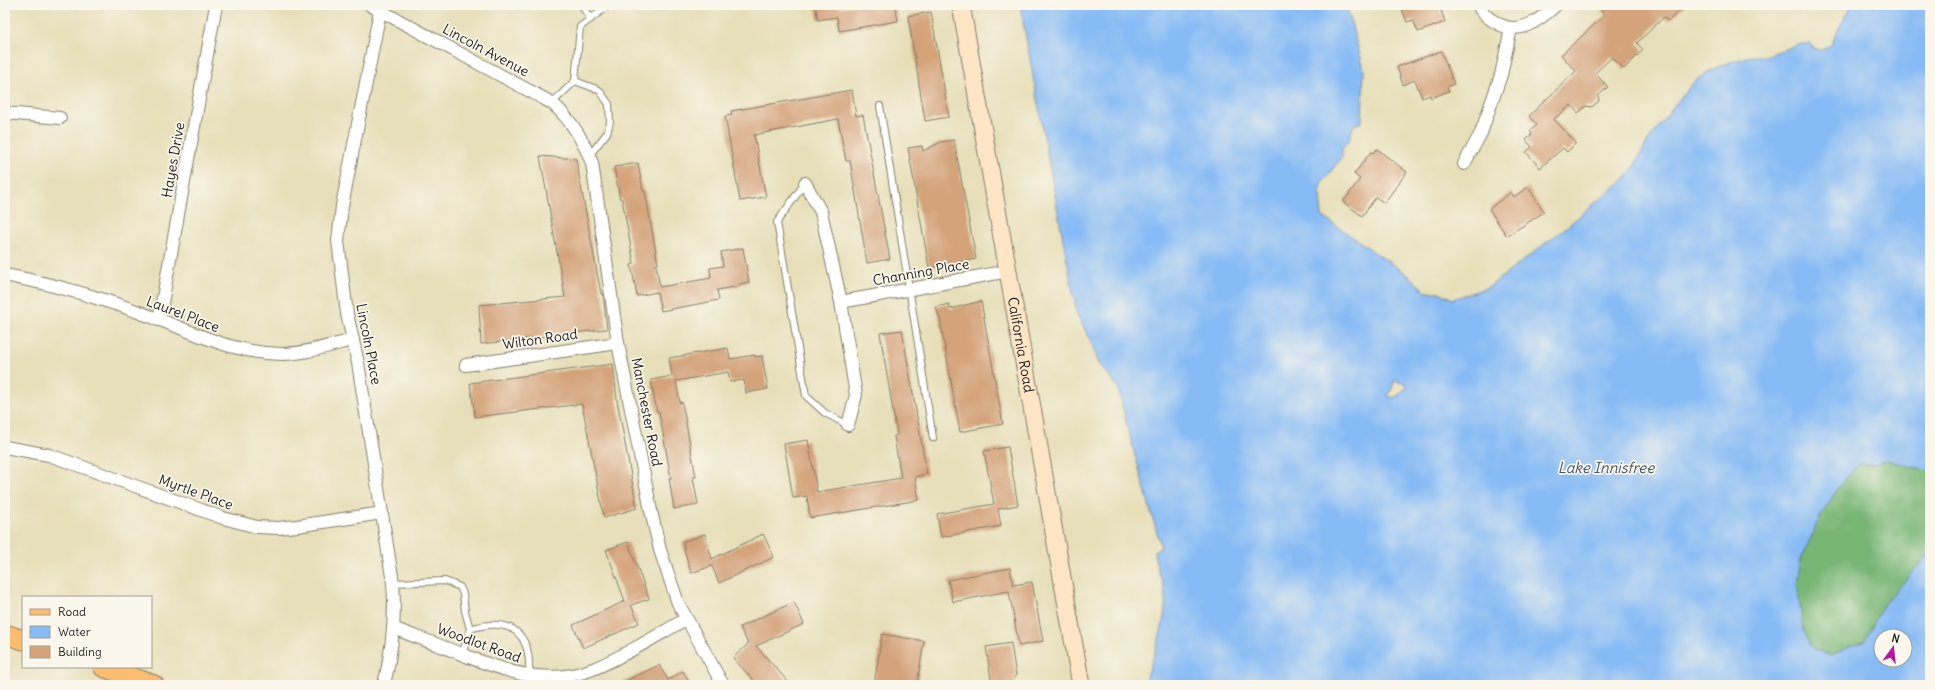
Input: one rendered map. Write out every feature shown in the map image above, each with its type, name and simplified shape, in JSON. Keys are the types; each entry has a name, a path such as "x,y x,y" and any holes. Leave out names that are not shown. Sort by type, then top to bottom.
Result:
{"main road":[{"name":"California Road","path":"961,5 1081,685"},
{"path":"5,634 22,640"},
{"path":"105,668 131,681 154,685"}],"street":[{"name":"Hayes Drive","path":"159,320 216,5"},
{"path":"1478,5 1490,19 1500,25 1511,28 1529,25 1543,17 1556,5"},
{"name":"Lincoln Avenue","path":"375,8 552,103 568,117 578,133"},
{"name":"Lincoln Place","path":"375,8 342,206 338,241 348,314 393,583 395,603 393,628 390,659 384,685"},
{"path":"1464,164 1481,133 1501,75 1511,28"},
{"path":"5,113 60,118"},
{"name":"Manchester Road","path":"578,133 592,163 618,343 650,511 660,550 678,603 723,685"},
{"path":"805,183 821,212 841,302 856,395 848,424"},
{"name":"Channing Place","path":"841,302 1008,271"},
{"name":"Laurel Place","path":"5,275 53,284 82,293 159,320 225,346 251,352 283,354 303,352 353,340"},
{"name":"Wilton Road","path":"466,365 618,343"},
{"name":"Myrtle Place","path":"5,447 48,455 223,518 257,527 278,528 382,514"},
{"name":"Woodlot Road","path":"393,628 495,668 529,676 556,677 592,669 686,619"}],"lane":[{"path":"581,5 591,19"},
{"path":"552,103 575,81 580,27 609,5"},
{"path":"575,81 599,90 609,104 610,122 607,133 589,156"},
{"path":"880,106 896,196 908,289 934,438"},
{"path":"805,183 777,222 806,396 824,413 848,424"},
{"path":"393,583 445,581 460,587 463,594 465,612 470,629 462,655"},
{"path":"470,629 484,625 496,624 515,630 523,639 528,651 529,676"}],"green space":[{"path":"1886,460 1930,471 1930,553 1883,605 1865,641 1831,655 1813,649 1803,630 1797,583 1801,560 1820,517 1838,488 1858,464 1874,464"}],"water":[{"name":"Lake Innisfree","path":"1020,5 1346,5 1364,69 1362,122 1354,125 1349,140 1342,148 1342,157 1322,183 1320,195 1322,216 1408,275 1426,292 1439,292 1453,299 1489,287 1564,229 1629,175 1648,141 1676,103 1695,81 1706,73 1721,65 1751,56 1765,56 1796,45 1810,43 1812,47 1819,50 1831,45 1850,9 1850,5 1930,5 1930,471 1886,460 1874,464 1858,464 1838,488 1820,517 1801,560 1797,583 1803,630 1813,649 1831,655 1865,641 1883,605 1930,553 1930,685 1146,685 1164,617 1165,596 1154,552 1161,547 1128,430 1118,387 1099,364 1089,337 1077,315","holes":["1396,379 1399,383 1405,382 1407,387 1396,397 1388,397"]}],"building":[{"path":"815,5 839,5 839,8 857,5 895,5 898,21 839,31 837,17 818,20"},
{"path":"1400,5 1435,5 1437,9 1440,7 1445,22 1418,32 1413,20 1407,22"},
{"path":"1608,5 1686,5 1668,21 1664,17 1637,43 1643,50 1624,69 1612,57 1595,73 1608,87 1598,96 1599,101 1592,107 1586,106 1578,113 1571,105 1554,119 1576,143 1567,152 1563,148 1540,168 1526,152 1532,147 1526,140 1532,134 1530,131 1537,125 1529,116 1576,71 1561,55 1605,15 1601,11"},
{"path":"931,12 949,117 925,121 908,16"},
{"path":"1441,51 1454,84 1447,87 1449,91 1431,98 1430,95 1422,98 1415,80 1403,85 1397,67"},
{"path":"852,90 856,116 863,115 890,259 867,263 850,161 846,161 838,119 754,135 766,197 740,201 725,116 732,115 731,111"},
{"path":"954,140 976,259 929,268 908,148 922,146 923,151 941,142"},
{"path":"1377,149 1407,172 1384,203 1376,197 1362,216 1343,202 1360,179 1354,174 1371,152 1373,153"},
{"path":"540,156 576,159 601,294 603,293 607,329 481,344 479,305 565,297"},
{"path":"638,163 643,191 645,191 658,264 656,265 660,287 711,278 710,268 723,266 721,252 743,248 749,282 740,284 740,286 717,290 719,300 661,311 657,292 637,296 631,265 634,264 622,199 620,199 614,167"},
{"path":"1528,187 1544,212 1507,236 1489,209 1511,192 1514,197"},
{"path":"981,301 1003,424 960,432 940,320 936,307 949,304 950,309"},
{"path":"902,330 927,474 915,477 919,500 810,518 807,496 793,498 784,444 808,440 817,492 901,478 894,436 897,435 880,333"},
{"path":"728,348 730,359 755,355 755,357 762,356 768,389 746,393 744,380 730,382 728,372 676,381 680,403 682,402 696,477 693,477 698,505 674,509 669,478 671,478 659,412 657,412 651,380 672,376 669,358"},
{"path":"613,364 617,400 637,508 604,518 582,404 475,417 470,383"},
{"path":"1008,447 1018,505 998,509 1001,526 941,537 937,514 994,504 984,451"},
{"path":"705,534 712,559 763,534 774,557 719,583 712,566 691,573 682,542"},
{"path":"628,542 649,599 631,605 639,623 583,648 573,625 625,601 606,550"},
{"path":"1010,568 1013,585 1032,582 1043,641 1019,646 1009,591 953,602 948,580"},
{"path":"794,602 804,624 756,646 791,685 758,685 733,658 748,644 740,627"},
{"path":"882,634 924,641 917,685 874,685"},
{"path":"1011,643 1016,676 1014,677 1015,685 992,685 986,647"},
{"path":"659,665 668,680 683,671 691,685 617,685"}]}
